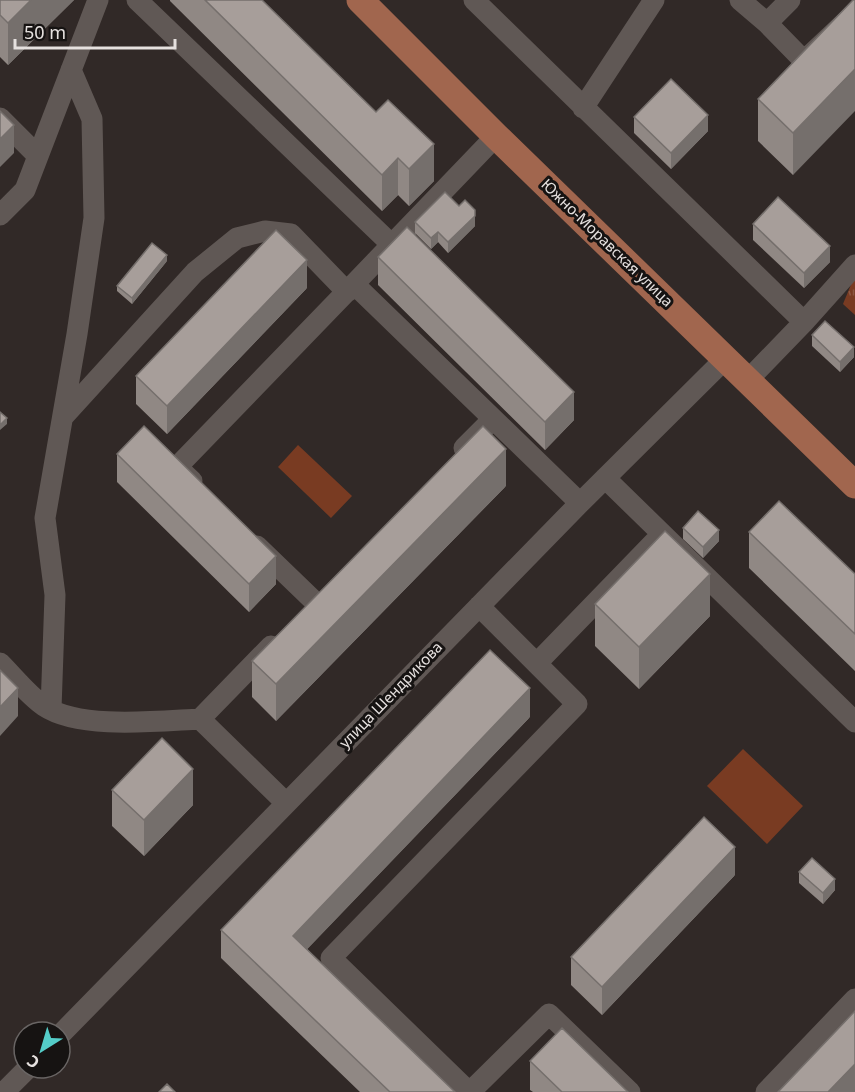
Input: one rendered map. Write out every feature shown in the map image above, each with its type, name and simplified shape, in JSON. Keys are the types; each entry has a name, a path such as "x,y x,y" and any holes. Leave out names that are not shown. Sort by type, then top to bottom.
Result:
{"main road":[{"name":"Южно-Моравская улица","path":"360,0 496,136 855,485"}],"street":[{"path":"0,215 25,190 98,0"},
{"path":"137,0 391,244"},
{"path":"474,0 804,322"},
{"path":"584,108 654,0"},
{"path":"740,0 768,23 804,60 855,13"},
{"path":"768,23 790,0"},
{"path":"51,709 55,595 45,518 77,334 94,218 92,119 71,70"},
{"path":"0,118 38,156"},
{"path":"203,492 177,467 496,136"},
{"path":"63,418 195,272 237,238 265,231 291,234 493,419 580,503"},
{"path":"748,380 855,266"},
{"name":"улица Шендрикова","path":"72,1023 580,503 726,358"},
{"path":"452,461 493,419"},
{"path":"605,478 855,722"},
{"path":"245,534 314,602"},
{"path":"537,663 662,534"},
{"path":"297,618 330,585"},
{"path":"479,606 578,704 331,958 470,1092 549,1014 630,1092"},
{"path":"0,663 44,706 76,719 133,722 200,719 281,635"},
{"path":"200,719 286,803"},
{"path":"766,1092 855,999"},
{"path":"4,1092 16,1080"}],"green space":[{"path":"855,275 855,315 843,304"},
{"path":"298,445 352,496 331,518 278,467"},
{"path":"743,749 803,806 767,844 707,786"}],"building":[{"path":"0,0 31,0 8,23 0,15"},
{"path":"205,0 262,0 376,112 388,100 434,144 409,169 398,158 382,175"},
{"path":"855,0 855,69 793,133 758,99"},
{"path":"671,79 708,115 671,153 634,117"},
{"path":"0,111 14,125 0,139"},
{"path":"445,192 459,206 465,200 475,210 475,216 448,242 438,232 431,238 415,222"},
{"path":"778,197 830,246 804,273 753,224"},
{"path":"407,227 574,392 545,422 378,257"},
{"path":"276,230 307,260 167,406 136,376"},
{"path":"152,243 167,255 132,298 117,286"},
{"path":"825,321 854,347 840,362 812,335"},
{"path":"0,412 7,418 0,425"},
{"path":"144,426 276,556 249,584 117,454"},
{"path":"483,426 506,449 276,684 252,661"},
{"path":"779,501 855,574 855,634 749,532"},
{"path":"698,511 719,530 703,547 683,528"},
{"path":"665,531 710,574 639,647 595,604"},
{"path":"490,650 530,688 293,936 455,1092 390,1092 221,930"},
{"path":"0,670 18,688 0,707"},
{"path":"162,738 193,769 144,820 112,790"},
{"path":"704,817 735,847 602,987 571,957"},
{"path":"812,858 835,879 823,893 799,872"},
{"path":"855,1011 855,1064 828,1092 778,1092"},
{"path":"562,1028 628,1092 562,1092 530,1061"},
{"path":"167,1084 175,1092 159,1092"}]}
